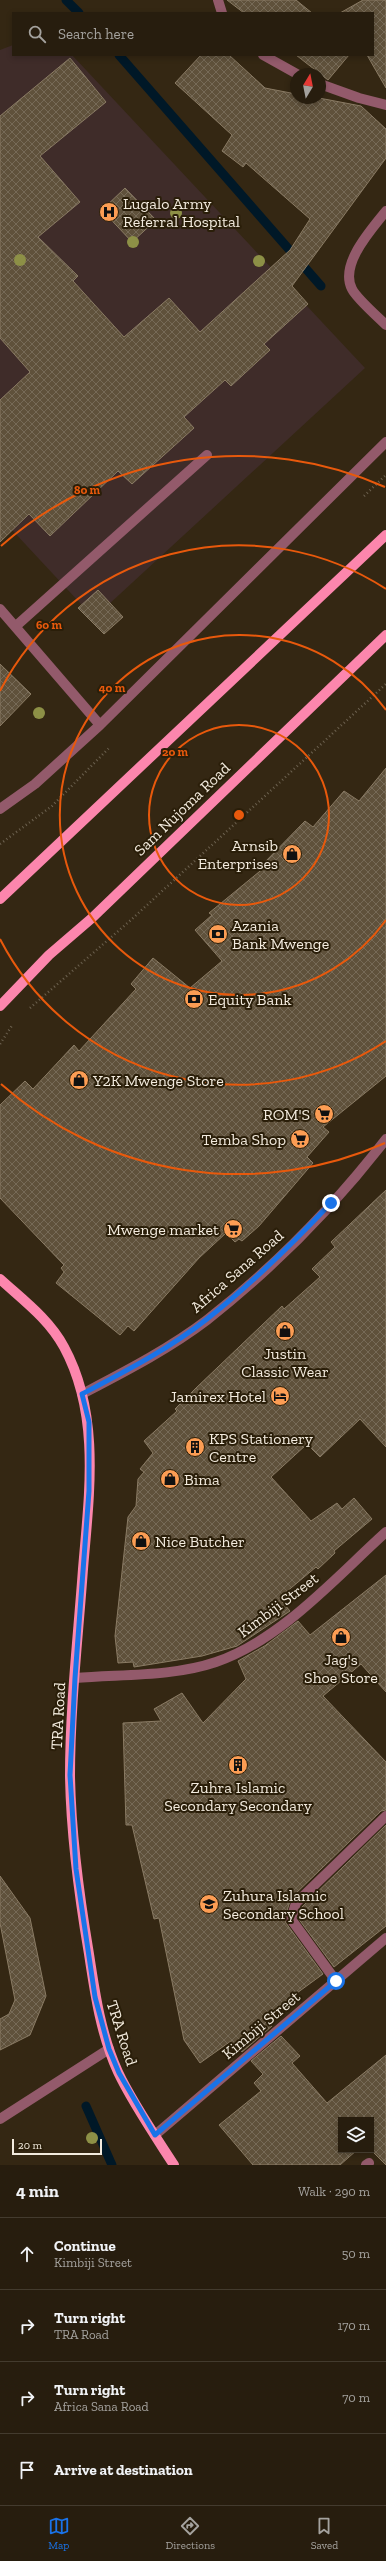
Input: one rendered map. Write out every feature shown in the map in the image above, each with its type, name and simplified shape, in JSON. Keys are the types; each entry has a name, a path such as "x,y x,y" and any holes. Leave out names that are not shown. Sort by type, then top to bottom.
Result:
{"main road":[{"path":"0,899 386,535"},
{"name":"Sam Nujoma Road","path":"0,1006 49,955 92,918 386,635"},
{"name":"TRA Road","path":"0,1280 45,1320 63,1345 82,1394 89,1422 89,1491 75,1678 70,1775 75,1855 95,1997 109,2049 119,2073 174,2165"}],"street":[{"path":"218,0 222,12"},
{"path":"264,56 290,70"},
{"path":"326,86 358,98 386,105"},
{"path":"386,211 357,249 350,269 352,289 386,325"},
{"path":"0,809 35,784 100,725 386,442"},
{"path":"16,626 207,454"},
{"path":"0,609 100,725"},
{"name":"Africa Sana Road","path":"82,1394 137,1364 206,1320 283,1254 386,1139"},
{"name":"Kimbiji Street","path":"75,1678 174,1671 216,1662 254,1645 324,1591 386,1532"},
{"path":"336,1981 291,1919 296,1904 386,1816"},
{"name":"Kimbiji Street","path":"155,2135 386,1938"},
{"path":"0,2119 109,2049"}],"path":[{"path":"27,1010 132,919 386,684"},
{"path":"0,1044 16,1020"}],"shaded area":[{"name":"Lugalo Army Referral Hospital","path":"12,45 12,56 73,56 365,368 94,618 0,517 0,50"}],"building":[{"path":"227,0 296,0 311,12 243,12"},
{"path":"363,0 386,0 386,88 368,56 374,56 374,12 342,12"},
{"path":"200,56 230,56 265,88 290,93 290,104 326,104 326,99 361,106 386,129 386,158 292,286 308,304 264,344 270,350 231,386 225,380 184,417 194,428 132,484 118,471 50,536 29,514 0,542 0,400 30,372 0,338 0,116 70,58 106,102 40,156 80,202 38,237 78,276 73,281 124,337 169,298 200,332 290,250 310,219 246,163 243,167 222,151 232,135 175,83"},
{"path":"297,56 348,56 328,80 326,78 326,68 313,68"},
{"path":"125,188 156,220 132,242 102,210"},
{"path":"98,590 123,617 104,634 78,608"},
{"path":"0,664 31,694 0,726"},
{"path":"386,768 386,1076 323,1127 329,1132 307,1157 313,1163 259,1226 242,1241 239,1239 235,1242 226,1233 199,1258 134,1331 128,1326 120,1335 56,1283 64,1272 61,1268 64,1265 0,1198 0,1105 25,1081 33,1089 74,1045 79,1051 136,989 131,984 153,958 190,988 222,961 195,930 212,915 209,913 265,867 263,864 305,821 313,827 344,791 359,801"},
{"path":"386,1190 386,1447 360,1419 320,1457 307,1444 271,1477 311,1521 337,1503 342,1509 354,1498 372,1519 334,1551 335,1553 318,1569 316,1567 279,1598 290,1611 237,1646 202,1656 134,1667 133,1662 118,1663 115,1636 128,1517 136,1506 138,1479 144,1472 140,1469 153,1453 144,1441 177,1411 175,1409 196,1388 282,1306 284,1309 320,1277 312,1269 335,1247 331,1242"},
{"path":"386,1575 386,1692 361,1664 323,1696 386,1762 386,1810 381,1811 291,1898 285,1917 286,1923 323,1974 264,2017 272,2026 242,2052 231,2041 200,2063 184,2040 159,1918 154,1919 132,1825 126,1825 123,1723 161,1721 154,1709 182,1693 203,1723 246,1679 238,1661 268,1644 266,1645 298,1621 310,1635"},
{"path":"386,1825 386,1926 334,1967 298,1918 302,1907"},
{"path":"0,1876 30,1918 46,1996 30,2035 0,2050 0,2019 9,2014 15,2000 0,1923"},
{"path":"281,2036 300,2056 292,2063 327,2103 386,2055 386,2165 374,2153 374,2117 338,2117 338,2153 354,2153 340,2165 253,2165 219,2125 261,2091 254,2083 263,2074 251,2061"}],"waterway":[{"path":"66,0 78,12"},
{"path":"120,56 321,286"},
{"path":"86,2106 112,2165"}],"place":[{"name":"Lugalo Army Referral Hospital","path":"109,212"},
{"name":"Arnsib Enterprises","path":"292,854"},
{"name":"Azania Bank Mwenge","path":"218,934"},
{"name":"Equity Bank","path":"194,999"},
{"name":"Y2K Mwenge Store","path":"79,1080"},
{"name":"ROM'S","path":"324,1114"},
{"name":"Temba Shop","path":"300,1139"},
{"name":"Mwenge market","path":"233,1229"},
{"name":"Justin Classic Wear","path":"285,1331"},
{"name":"Jamirex Hotel","path":"280,1396"},
{"name":"KPS Stationery Centre","path":"195,1447"},
{"name":"Bima","path":"170,1479"},
{"name":"Nice Butcher","path":"141,1541"},
{"name":"Jag's Shoe Store","path":"341,1637"},
{"name":"Zuhra Islamic Secondary Secondary","path":"238,1765"},
{"name":"Zuhura Islamic Secondary School","path":"209,1904"}],"route":[{"path":"331,1203 283,1254 206,1320 137,1364 82,1394 89,1422 89,1491 75,1678 70,1775 72,1827 76,1869 95,1997 109,2049 119,2073 155,2135 336,1981"}]}
